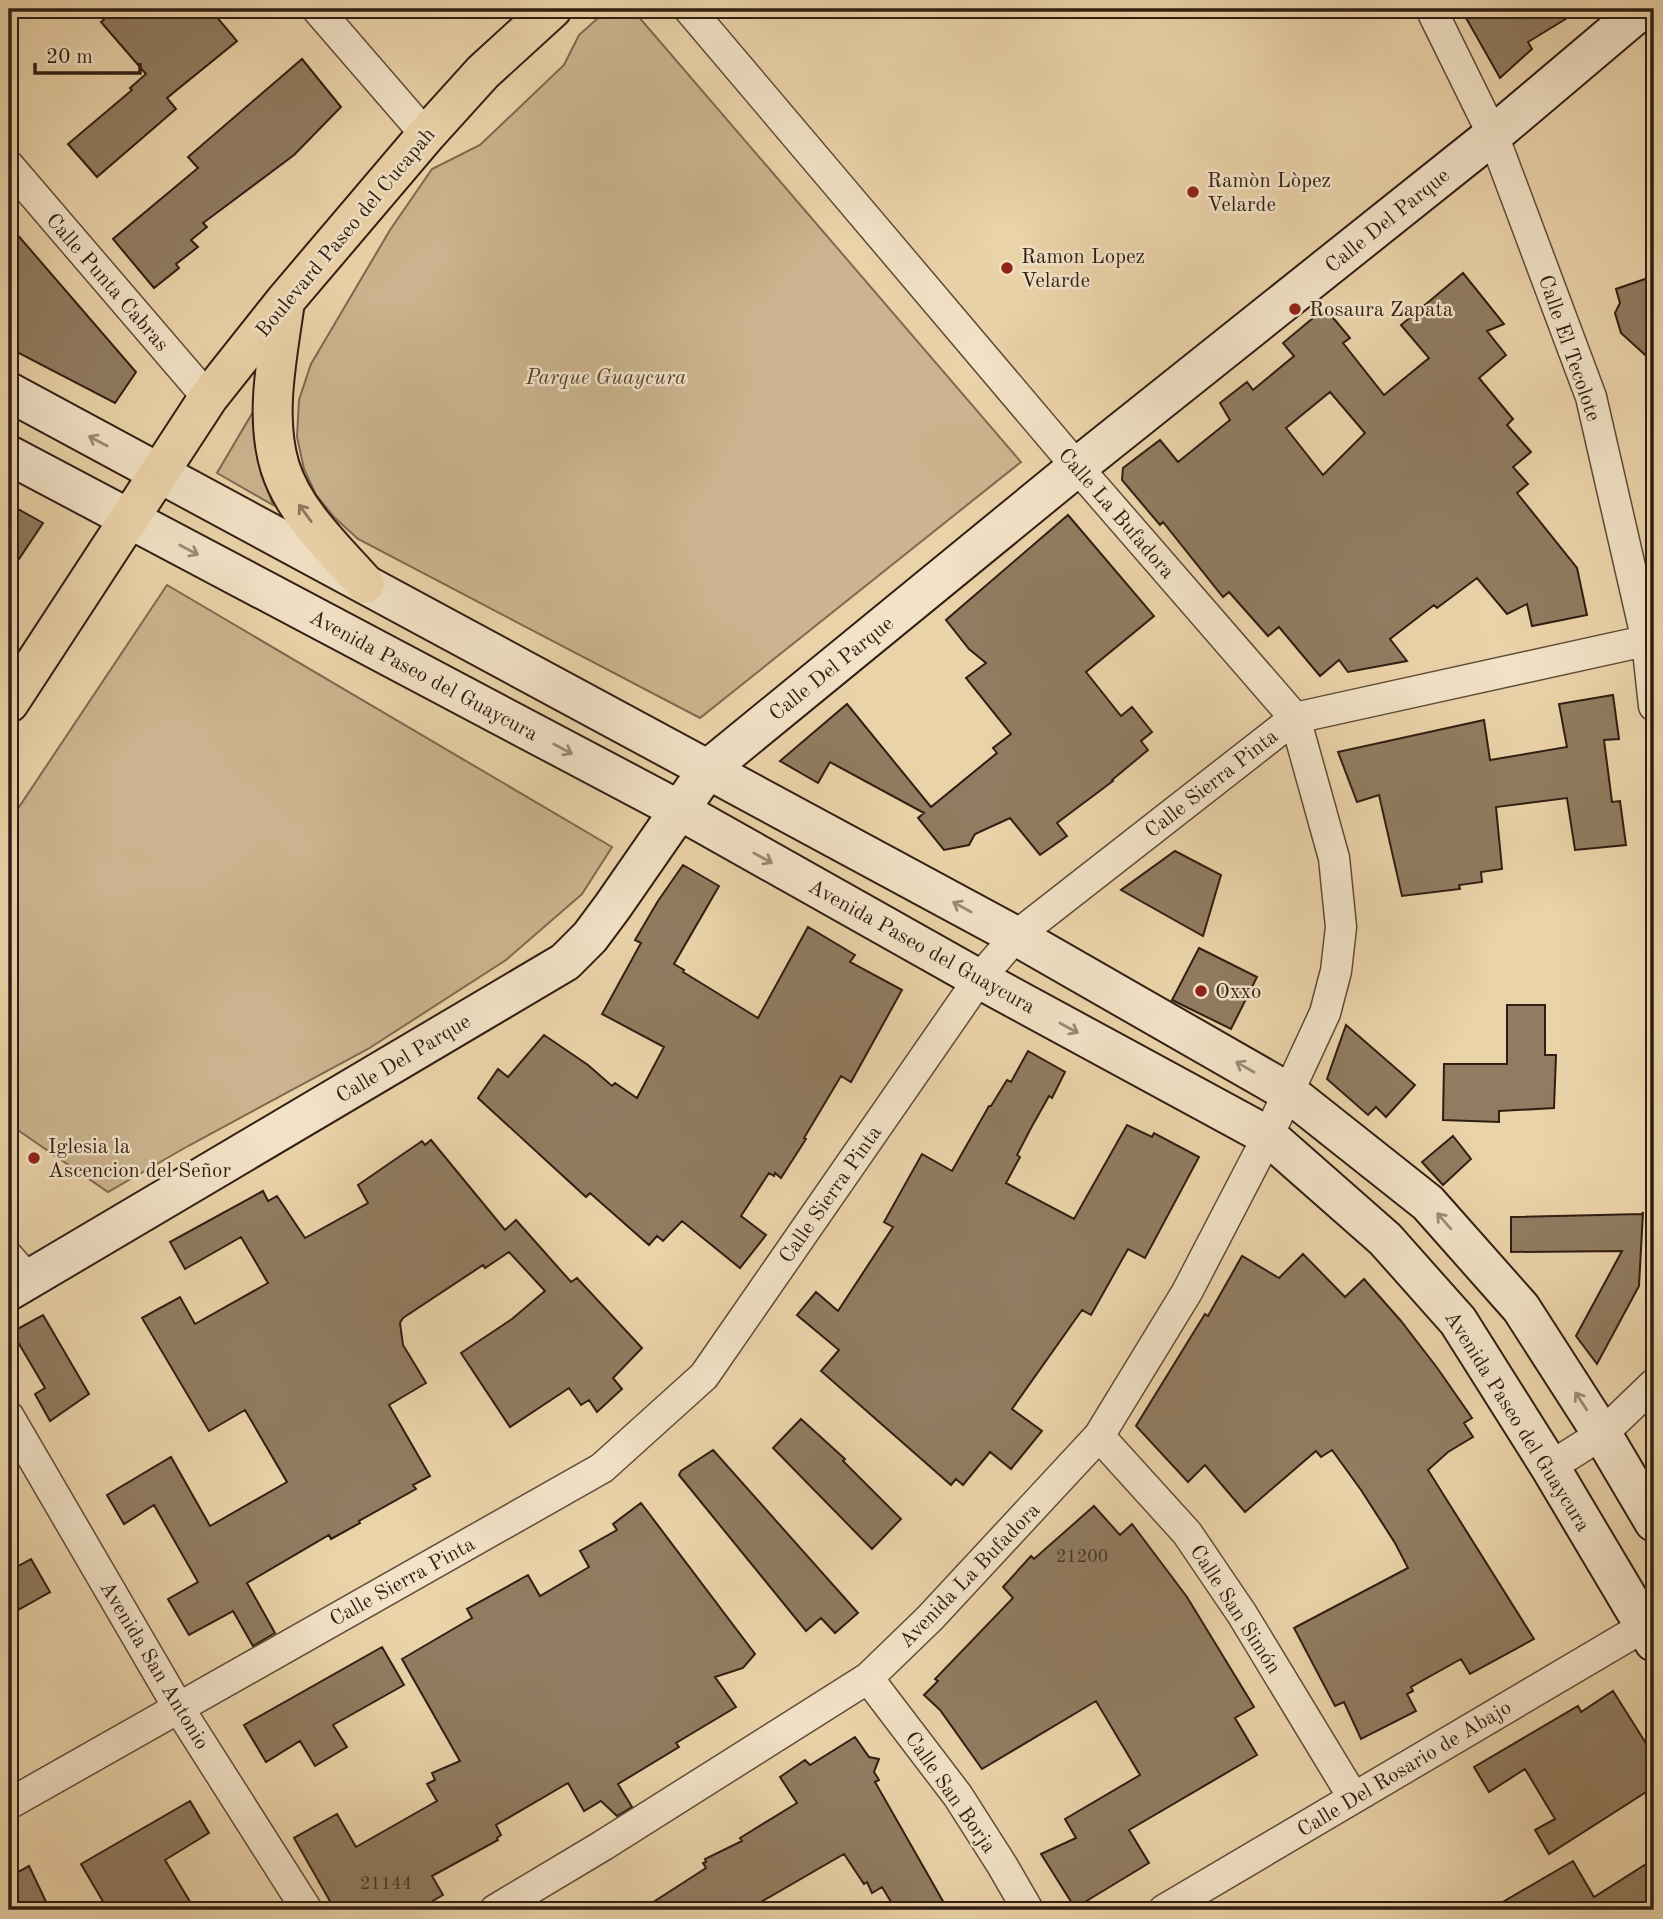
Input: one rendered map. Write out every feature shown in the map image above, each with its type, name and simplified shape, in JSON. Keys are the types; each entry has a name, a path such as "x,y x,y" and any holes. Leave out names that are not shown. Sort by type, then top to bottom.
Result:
{"main road":[{"name":"Boulevard Paseo del Cucapah","path":"9,703 208,398 285,301 426,135 483,72 552,9"},
{"name":"Calle Del Parque","path":"22,1283 565,962 590,937 613,906 708,769 1077,467 1493,135 1642,9"},
{"path":"285,301 273,421 280,468 296,501 316,529 365,584"},
{"path":"9,392 1016,936 1287,1092 1429,1203 1521,1308 1602,1434 1654,1522"},
{"name":"Avenida Paseo del Guaycura","path":"9,455 679,810 979,979 1268,1136 1385,1239 1458,1321 1550,1466 1650,1634"}],"street":[{"path":"317,9 426,135"},
{"name":"Calle La Bufadora","path":"688,9 1077,467 1295,718 1334,858 1341,927 1336,971 1325,1013 1287,1092"},
{"name":"Calle El Tecolote","path":"1431,9 1493,135 1591,397 1650,640 1654,705"},
{"name":"Calle Punta Cabras","path":"9,166 208,398"},
{"name":"Calle Sierra Pinta","path":"9,1804 602,1468 704,1376 979,979 1016,936 1295,718 1650,640"},
{"name":"Avenida La Bufadora","path":"495,1910 602,1846 868,1678 930,1618 1099,1436 1187,1292 1268,1136 1287,1092"},
{"path":"1550,1466 1602,1434 1654,1384"},
{"name":"Avenida San Antonio","path":"9,1417 178,1707 307,1910"},
{"name":"Calle San Simón","path":"1099,1436 1187,1533 1241,1614 1353,1797"},
{"name":"Calle Del Rosario de Abajo","path":"1164,1910 1353,1797 1650,1634"},
{"name":"Calle San Borja","path":"868,1678 958,1796 1028,1910"}],"lane":[{"path":"9,1247 22,1283"}],"green space":[{"name":"Parque Guaycura","path":"608,9 632,9 1021,462 700,718 358,539 334,517 316,495 304,469 297,437 299,400 311,364 390,230 432,169 480,145 564,65 579,35"},
{"path":"257,405 255,445 273,505 217,473"},
{"path":"167,585 612,847 582,894 506,960 368,1049 108,1192 9,1124 9,822"}],"building":[{"path":"116,9 210,9 237,41 167,98 176,109 97,177 68,144 132,90 130,88 146,74 101,22"},
{"path":"1461,9 1582,9 1528,42 1532,49 1500,78"},
{"path":"302,59 341,107 294,155 203,223 207,227 191,240 198,247 176,264 179,268 154,288 113,239 198,168 188,157"},
{"path":"9,225 136,372 115,403 9,348"},
{"path":"1463,273 1504,324 1487,331 1506,355 1479,378 1513,419 1507,425 1531,452 1513,467 1528,484 1517,493 1577,568 1587,615 1532,626 1527,604 1507,614 1477,578 1437,608 1434,605 1390,639 1407,661 1348,672 1339,660 1320,676 1279,627 1268,636 1229,592 1223,597 1163,522 1160,525 1122,480 1123,468 1160,440 1178,462 1230,420 1220,403 1247,382 1253,390 1294,356 1283,343 1325,308 1350,338 1343,343 1384,395 1429,358 1401,325","holes":["1330,392 1365,433 1323,475 1286,428"]},
{"path":"1654,276 1654,363 1621,333 1615,313 1620,303 1616,289"},
{"path":"9,504 43,523 9,574"},
{"path":"1068,515 1154,616 1086,672 1121,716 1132,707 1152,732 1141,741 1148,750 1113,781 1057,823 1067,836 1040,855 1010,818 975,834 969,845 944,850 918,818 924,813 830,762 818,783 780,761 847,704 931,807 997,753 993,748 1011,734 966,678 986,663 969,649 946,620"},
{"path":"1613,695 1619,739 1604,740 1612,802 1620,801 1626,845 1575,850 1567,798 1496,807 1502,869 1481,872 1482,882 1459,885 1460,889 1402,896 1379,795 1357,802 1338,752 1484,720 1490,760 1567,747 1559,704"},
{"path":"1175,851 1221,875 1203,936 1121,890"},
{"path":"683,865 719,886 674,964 758,1018 808,927 855,955 850,962 902,990 851,1082 841,1076 781,1178 775,1173 774,1176 769,1173 741,1216 766,1235 740,1268 682,1221 663,1241 657,1236 649,1245 590,1193 586,1197 478,1098 498,1069 508,1077 544,1035 588,1065 612,1086 615,1083 637,1098 664,1047 602,1014 641,943 635,940"},
{"path":"1199,948 1257,977 1231,1029 1172,1000"},
{"path":"1507,1005 1545,1005 1545,1055 1556,1055 1554,1108 1499,1111 1499,1122 1443,1120 1444,1064 1507,1064"},
{"path":"1346,1025 1415,1085 1386,1117 1376,1107 1368,1115 1327,1079"},
{"path":"1028,1051 1065,1072 1052,1098 1049,1096 1031,1128 1006,1183 1074,1219 1127,1125 1152,1137 1154,1133 1199,1157 1145,1258 1128,1249 1091,1315 1082,1310 1012,1409 1042,1431 1011,1469 990,1452 963,1485 956,1479 951,1485 821,1371 839,1350 797,1315 816,1292 838,1311 893,1227 884,1222 922,1154 952,1171 989,1106 1007,1080 1011,1082"},
{"path":"1453,1136 1471,1159 1443,1185 1422,1162"},
{"path":"431,1140 505,1230 516,1220 571,1282 577,1278 642,1348 613,1378 622,1389 597,1412 589,1400 581,1405 569,1388 510,1427 461,1353 512,1319 545,1291 509,1252 485,1268 483,1265 403,1318 400,1323 403,1345 426,1383 389,1405 430,1476 413,1485 416,1489 359,1521 360,1523 331,1539 329,1535 247,1583 275,1633 253,1646 233,1611 189,1635 168,1599 198,1582 154,1505 124,1524 107,1495 171,1457 210,1526 287,1482 245,1410 209,1431 142,1318 180,1297 195,1324 268,1283 241,1237 185,1269 170,1242 263,1191 268,1201 277,1196 305,1238 368,1203 358,1185 422,1141 425,1145"},
{"path":"1643,1212 1639,1286 1597,1364 1576,1336 1622,1251 1511,1252 1511,1217"},
{"path":"1303,1254 1345,1297 1364,1279 1401,1321 1472,1418 1464,1423 1473,1437 1448,1452 1428,1470 1534,1639 1470,1674 1461,1659 1411,1687 1413,1691 1407,1694 1416,1711 1361,1739 1344,1702 1335,1706 1294,1628 1408,1568 1361,1490 1332,1450 1321,1457 1316,1451 1245,1512 1205,1465 1188,1482 1136,1426 1205,1314 1208,1316 1242,1256 1279,1278"},
{"path":"43,1315 89,1394 50,1421 35,1394 45,1388 12,1332"},
{"path":"801,1419 845,1459 843,1461 901,1519 872,1549 773,1448"},
{"path":"713,1450 858,1613 835,1633 821,1618 806,1631 679,1475"},
{"path":"641,1503 755,1654 743,1668 715,1677 736,1707 676,1743 679,1747 618,1784 632,1807 617,1816 601,1801 584,1811 568,1783 496,1825 501,1835 498,1840 432,1876 443,1895 417,1910 335,1910 294,1838 337,1814 356,1847 437,1801 427,1784 435,1780 432,1773 460,1761 402,1659 472,1618 467,1609 528,1575 540,1596 589,1567 580,1551 617,1530 613,1524"},
{"path":"1094,1506 1120,1535 1132,1524 1187,1597 1254,1707 1235,1718 1257,1755 1129,1830 1149,1863 1075,1908 1041,1854 1076,1838 1065,1819 1140,1775 1096,1701 982,1769 940,1710 924,1695 938,1681 935,1679 1013,1598 1003,1587 1031,1556 1034,1559"},
{"path":"31,1559 50,1592 9,1615 9,1571"},
{"path":"382,1647 404,1685 333,1725 347,1747 315,1766 300,1741 266,1762 244,1725"},
{"path":"1613,1691 1654,1756 1654,1787 1549,1854 1535,1830 1555,1819 1525,1769 1489,1792 1474,1767 1578,1706 1581,1712"},
{"path":"855,1737 869,1757 879,1759 874,1772 879,1780 875,1782 948,1910 896,1910 882,1887 872,1893 867,1882 864,1884 844,1854 747,1910 641,1910 706,1868 703,1863 706,1862 705,1859 742,1841 740,1838 797,1803 780,1777 805,1760 810,1765"},
{"path":"190,1801 209,1833 165,1860 195,1910 108,1910 81,1864"},
{"path":"1654,1859 1654,1910 1489,1910 1573,1861 1594,1897"},
{"path":"29,1866 50,1910 9,1910 9,1877"}],"place":[{"name":"Ramòn Lòpez Velarde","path":"1193,192"},
{"name":"Ramon Lopez Velarde","path":"1007,268"},
{"name":"Rosaura Zapata","path":"1295,309"},
{"name":"Oxxo","path":"1201,991"},
{"name":"Iglesia la Ascencion del Señor","path":"34,1158"}]}
